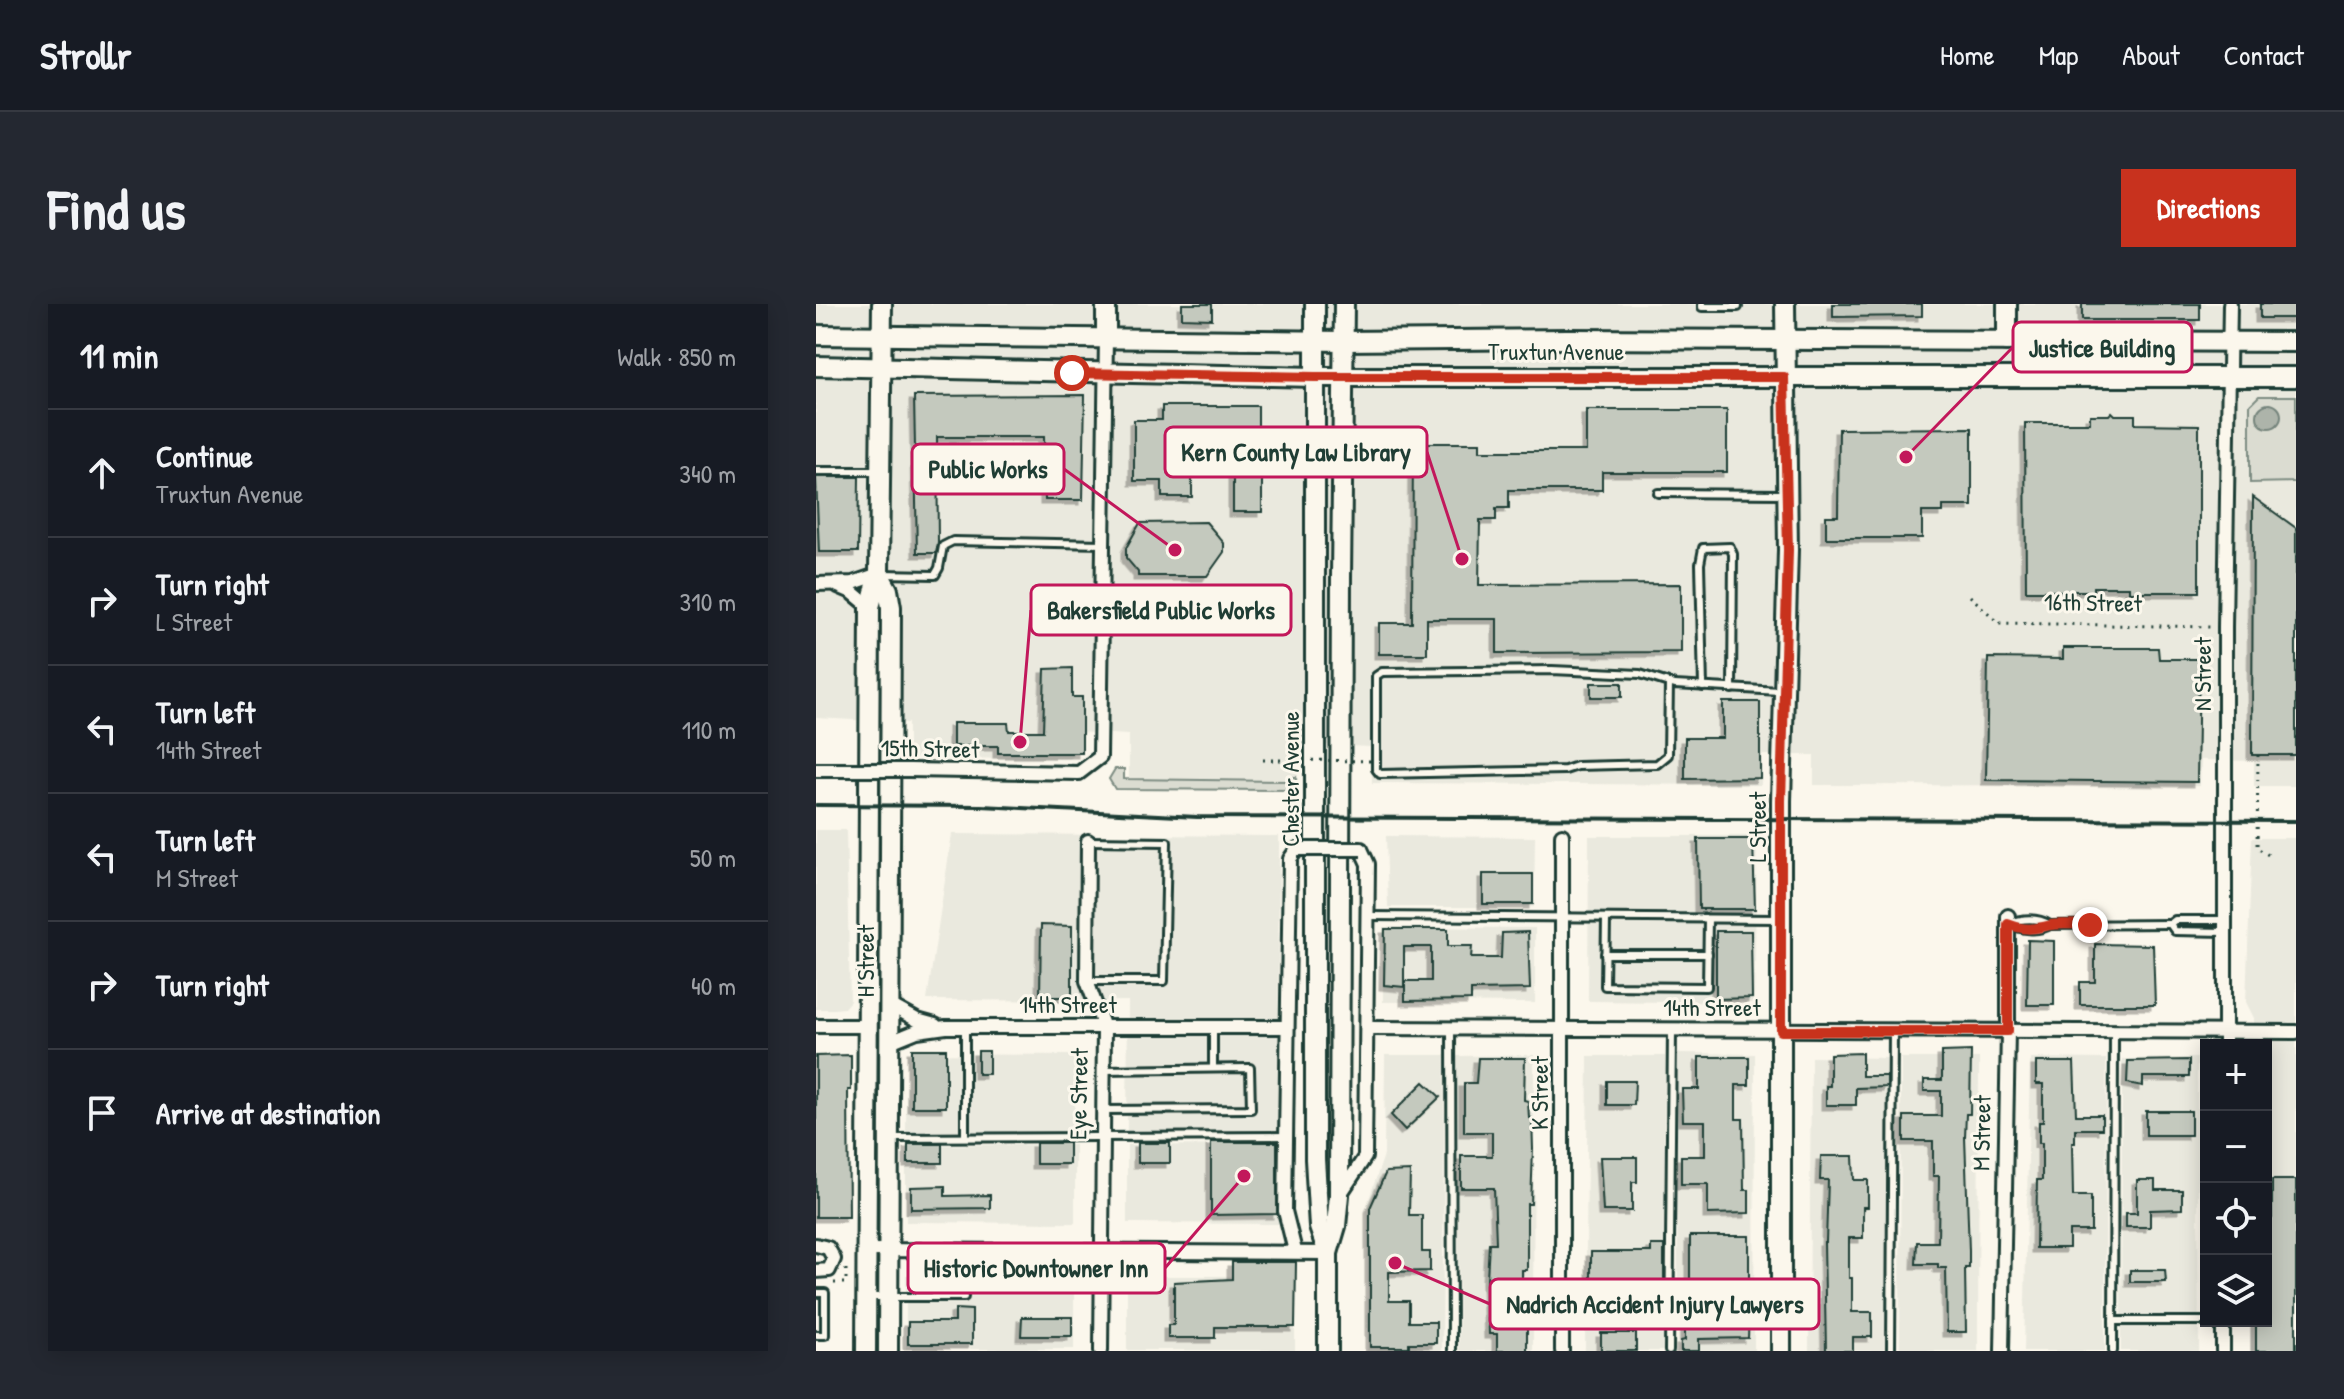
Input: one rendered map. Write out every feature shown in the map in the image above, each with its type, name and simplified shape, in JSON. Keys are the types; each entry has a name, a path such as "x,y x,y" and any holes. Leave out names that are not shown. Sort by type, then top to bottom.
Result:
{"main road":[{"name":"H Street","path":"866,1351 870,607 879,574 882,304"},
{"path":"1106,304 1106,338"},
{"name":"Chester Avenue","path":"1315,304 1315,1159 1319,1227 1328,1253"},
{"name":"Chester Avenue","path":"1328,1351 1328,1253 1336,1226 1339,1195 1344,304"},
{"name":"L Street","path":"1781,1351 1785,304"},
{"path":"2007,304 2007,341"},
{"name":"Truxtun Avenue","path":"816,335 1344,341 2296,342"},
{"name":"Truxtun Avenue","path":"816,366 1315,377 2296,377"},
{"name":"H Street","path":"879,574 888,590 891,607 888,1351"},
{"path":"867,1026 879,1040 882,1095 890,1134"}],"street":[{"name":"N Street","path":"2225,1039 2225,627 2230,304"},
{"path":"1103,544 1106,338"},
{"name":"15th Street","path":"816,770 1079,773 1090,766 1100,757 1101,744 1103,544"},
{"path":"822,584 853,583 879,574"},
{"path":"822,584 852,592 870,607"},
{"name":"K Street","path":"1562,835 1562,1351"},
{"name":"Eye Street","path":"1088,841 1087,981 1104,1028 1101,1351"},
{"path":"1295,1251 1285,1211 1290,859 1297,849 1361,849 1368,864 1365,1157 1339,1195"},
{"name":"M Street","path":"2002,1351 2008,920"},
{"name":"14th Street","path":"890,1005 917,1020 946,1027"},
{"path":"816,1026 867,1026"},
{"name":"14th Street","path":"890,1042 917,1031 946,1027 1287,1027"},
{"name":"14th Street","path":"1367,1028 2114,1032 2225,1039 2296,1032"},
{"path":"816,1245 828,1248 834,1259 829,1270 816,1271"},
{"path":"867,1250 1328,1253"},
{"path":"2223,1327 2223,1351"}],"lane":[{"path":"1702,304 1702,307 1738,307 1737,304"},
{"path":"816,471 879,471"},
{"path":"1658,493 1786,494"},
{"path":"879,574 935,575 943,546 953,541 1103,544"},
{"path":"1703,687 1700,564 1703,548 1730,547 1733,554 1732,689"},
{"path":"1669,683 1668,755 1657,764 1445,773 1380,774 1376,769 1375,687 1376,676 1382,672 1575,671 1640,674 1669,683 1784,691"},
{"path":"1087,981 1164,981 1167,842 1088,841"},
{"path":"1367,916 1781,919"},
{"path":"1606,919 1605,986 1707,987 1708,919"},
{"path":"2008,920 2021,929 2043,929 2050,925 2170,924 2175,920 2225,926"},
{"path":"2170,924 2175,931 2225,926"},
{"path":"1605,954 1708,954"},
{"path":"965,1027 965,1137"},
{"path":"1213,1027 1213,1068"},
{"path":"1451,1029 1452,1351"},
{"path":"1669,1351 1672,1030"},
{"path":"1891,1351 1893,1031"},
{"path":"2113,1351 2114,1032"},
{"path":"1103,1070 1250,1068 1251,1109 1103,1110"},
{"path":"890,1134 965,1137 1286,1136"},
{"path":"867,1297 964,1297 965,1250"},
{"path":"816,1293 825,1293 825,1335 816,1335"},
{"path":"2113,1321 2200,1321"}],"path":[{"name":"16th Street","path":"1970,596 1999,623 2225,627"},
{"path":"2258,755 2257,848 2270,856"},
{"path":"1263,760 1372,761"}],"shaded area":[{"path":"816,304 2296,304 2296,786 2254,786 2254,761 2201,760 2200,786 1814,785 1814,755 1762,755 1761,785 1372,783 1372,747 1298,744 1298,783 1129,782 1129,735 1077,732 1077,752 1070,759 908,758 908,723 816,718"},
{"path":"2259,396 2296,396 2296,482 2250,483 2250,405"},
{"path":"2264,404 2274,404 2281,411 2281,421 2274,428 2264,428 2257,421 2257,411"},
{"path":"1115,769 1124,769 1124,779 1291,781 1292,777 1296,777 1295,790 1115,789 1109,779"},
{"path":"816,830 846,830 850,1001 844,1008 816,1009"},
{"path":"952,834 1279,836 1278,1131 1127,1131 1128,1001 927,1000"},
{"path":"1386,836 1535,837 1534,907 1388,907"},
{"path":"1589,836 1757,836 1754,1003 1588,1001"},
{"path":"2252,838 2296,838 2296,1351 2250,1351 2250,1327 2272,1327 2272,1039 2254,1039 2254,1018 2246,1002"},
{"path":"1383,927 1535,928 1535,1003 1383,1002"},
{"path":"1677,1053 1755,1054 1754,1351 1678,1351"},
{"path":"907,1054 1075,1055 1075,1132 906,1132"},
{"path":"1385,1055 1445,1055 1442,1351 1367,1351 1367,1205 1384,1155"},
{"path":"1534,1055 1533,1351 1459,1351 1457,1056"},
{"path":"1588,1056 1665,1056 1663,1351 1585,1351"},
{"path":"1811,1057 1888,1058 1887,1351 1809,1351"},
{"path":"1901,1058 1979,1058 1978,1351 1900,1351"},
{"path":"2030,1058 2106,1059 2105,1351 2024,1351"},
{"path":"2197,1058 2199,1351 2121,1351 2122,1059"},
{"path":"906,1145 1075,1145 1075,1223 906,1222"},
{"path":"1127,1145 1278,1146 1278,1224 1127,1223"},
{"path":"906,1275 1074,1276 1074,1349 906,1349"},
{"path":"1127,1276 1295,1276 1295,1350 1127,1350"}],"building":[{"path":"1182,304 1212,304 1212,319 1182,318"},
{"path":"1833,304 1922,304 1922,316 1833,317"},
{"path":"2082,304 2200,304 2200,320 2082,320"},
{"path":"2260,304 2296,304 2296,318 2260,318"},
{"path":"1085,395 1083,500 1045,500 1044,437 937,437 938,543 936,553 917,553 914,396"},
{"path":"1162,406 1258,406 1258,429 1262,429 1262,512 1233,512 1233,440 1192,440 1192,497 1162,497 1162,481 1134,481 1134,420 1162,420"},
{"path":"1586,410 1727,410 1727,472 1602,472 1602,490 1509,490 1509,508 1496,508 1496,520 1480,520 1479,585 1681,584 1681,652 1497,653 1497,619 1427,619 1427,654 1379,654 1379,623 1412,623 1413,443 1480,443 1480,451 1586,451"},
{"path":"2112,412 2115,415 2135,415 2135,424 2199,425 2199,592 2129,592 2129,587 2093,587 2093,591 2026,591 2025,423 2090,423 2090,415 2109,415"},
{"path":"1972,428 1972,506 1943,506 1943,512 1922,512 1922,538 1826,538 1826,516 1838,516 1839,429"},
{"path":"816,477 859,477 858,552 819,552"},
{"path":"2253,497 2296,528 2296,755 2252,755"},
{"path":"1206,522 1224,543 1224,552 1207,576 1138,576 1126,558 1126,548 1140,523"},
{"path":"2063,648 2158,648 2159,659 2199,659 2197,782 1986,780 1988,658 2063,659"},
{"path":"1072,668 1072,697 1082,697 1082,753 998,753 998,746 953,746 953,723 1008,723 1009,731 1043,731 1045,669"},
{"path":"1591,683 1622,683 1622,697 1591,697"},
{"path":"1723,702 1760,702 1760,778 1685,779 1685,738 1723,738"},
{"path":"1698,839 1753,839 1755,909 1699,909"},
{"path":"1483,874 1533,874 1533,904 1483,904"},
{"path":"1041,925 1072,926 1072,997 1040,997"},
{"path":"1385,929 1448,929 1448,946 1472,946 1471,958 1501,958 1502,933 1528,932 1530,989 1471,990 1471,1000 1405,1001 1405,981 1431,981 1431,947 1404,947 1404,987 1384,985"},
{"path":"1716,931 1751,931 1752,998 1716,999"},
{"path":"2028,940 2054,941 2054,1005 2027,1005"},
{"path":"2095,944 2153,945 2155,1005 2080,1005 2080,982 2095,982"},
{"path":"912,1049 946,1049 946,1107 912,1107"},
{"path":"978,1051 989,1051 989,1074 978,1074"},
{"path":"1971,1051 1970,1114 1966,1114 1965,1137 1969,1251 1969,1268 1965,1268 1966,1332 1947,1332 1946,1268 1938,1268 1938,1264 1916,1264 1917,1242 1938,1242 1939,1176 1933,1176 1933,1141 1904,1141 1904,1116 1941,1116 1941,1091 1924,1091 1924,1080 1942,1080 1942,1052"},
{"path":"1862,1053 1862,1076 1887,1076 1887,1087 1856,1088 1856,1105 1826,1105 1826,1086 1830,1086 1830,1054"},
{"path":"851,1055 851,1090 848,1090 849,1217 816,1217 816,1056"},
{"path":"1699,1057 1749,1057 1749,1085 1736,1085 1736,1119 1743,1119 1744,1190 1749,1190 1749,1213 1708,1214 1708,1184 1681,1184 1681,1156 1705,1156 1705,1121 1683,1121 1682,1089 1699,1089"},
{"path":"1478,1058 1525,1058 1524,1100 1528,1101 1529,1118 1532,1118 1533,1149 1531,1204 1527,1204 1527,1270 1522,1270 1522,1307 1527,1307 1527,1351 1497,1351 1497,1334 1489,1334 1489,1243 1496,1243 1494,1188 1461,1188 1461,1156 1492,1156 1492,1132 1464,1132 1464,1083 1476,1083"},
{"path":"2189,1060 2189,1077 2143,1077 2143,1086 2127,1083 2128,1061"},
{"path":"2036,1062 2074,1062 2076,1115 2102,1115 2102,1129 2075,1129 2075,1143 2072,1143 2073,1196 2091,1196 2091,1231 2069,1231 2069,1248 2036,1248 2037,1180 2042,1180 2039,1122 2043,1122 2043,1084 2036,1084"},
{"path":"1607,1081 1635,1081 1634,1105 1607,1105"},
{"path":"1424,1082 1440,1097 1405,1130 1391,1115"},
{"path":"2146,1111 2191,1111 2191,1135 2146,1135"},
{"path":"1211,1142 1277,1142 1277,1214 1211,1215"},
{"path":"1036,1143 1069,1143 1069,1164 1036,1164"},
{"path":"1138,1143 1170,1143 1170,1163 1138,1163"},
{"path":"908,1144 942,1144 942,1163 908,1163"},
{"path":"1821,1156 1853,1156 1854,1180 1868,1180 1868,1207 1863,1207 1863,1238 1849,1238 1849,1278 1852,1278 1852,1312 1872,1312 1872,1337 1853,1337 1853,1351 1826,1351 1824,1242 1828,1180 1820,1180"},
{"path":"1600,1157 1637,1157 1637,1182 1632,1182 1632,1211 1603,1211"},
{"path":"1410,1171 1409,1215 1422,1215 1422,1252 1430,1252 1430,1271 1389,1272 1389,1301 1409,1301 1409,1322 1436,1322 1436,1343 1370,1347 1370,1208 1386,1172"},
{"path":"2137,1180 2155,1180 2155,1190 2182,1190 2182,1209 2150,1210 2150,1227 2126,1227 2126,1213 2137,1213"},
{"path":"2272,1180 2296,1180 2296,1351 2256,1351 2256,1327 2272,1327"},
{"path":"945,1186 945,1196 990,1195 990,1208 911,1209 911,1187"},
{"path":"1690,1236 1749,1236 1749,1283 1745,1283 1748,1338 1699,1339 1699,1351 1681,1351 1681,1341 1685,1340 1685,1303 1690,1303"},
{"path":"1651,1245 1664,1245 1664,1296 1643,1297 1643,1304 1591,1305 1591,1252 1651,1252"},
{"path":"1232,1262 1296,1262 1295,1327 1215,1327 1215,1338 1168,1338 1168,1325 1174,1325 1174,1282 1232,1279"},
{"path":"2130,1270 2165,1270 2166,1282 2130,1282"},
{"path":"955,1309 972,1310 972,1344 908,1344 908,1322 955,1322"},
{"path":"1022,1317 1072,1317 1072,1336 1021,1336"},
{"path":"1601,1333 1636,1333 1636,1351 1601,1351"}],"railway":[{"path":"816,805 981,806 1197,817 2296,821"}],"place":[{"name":"Justice Building","path":"1906,457"},
{"name":"Public Works","path":"1175,550"},
{"name":"Kern County Law Library","path":"1462,559"},
{"name":"Bakersfield Public Works","path":"1020,742"},
{"name":"Historic Downtowner Inn","path":"1244,1176"},
{"name":"Nadrich Accident Injury Lawyers","path":"1395,1263"}],"route":[{"path":"1072,373 1315,377 1784,377 1788,550 1781,801 1781,1031 2008,1031 2008,924 2021,929 2090,925"}]}
